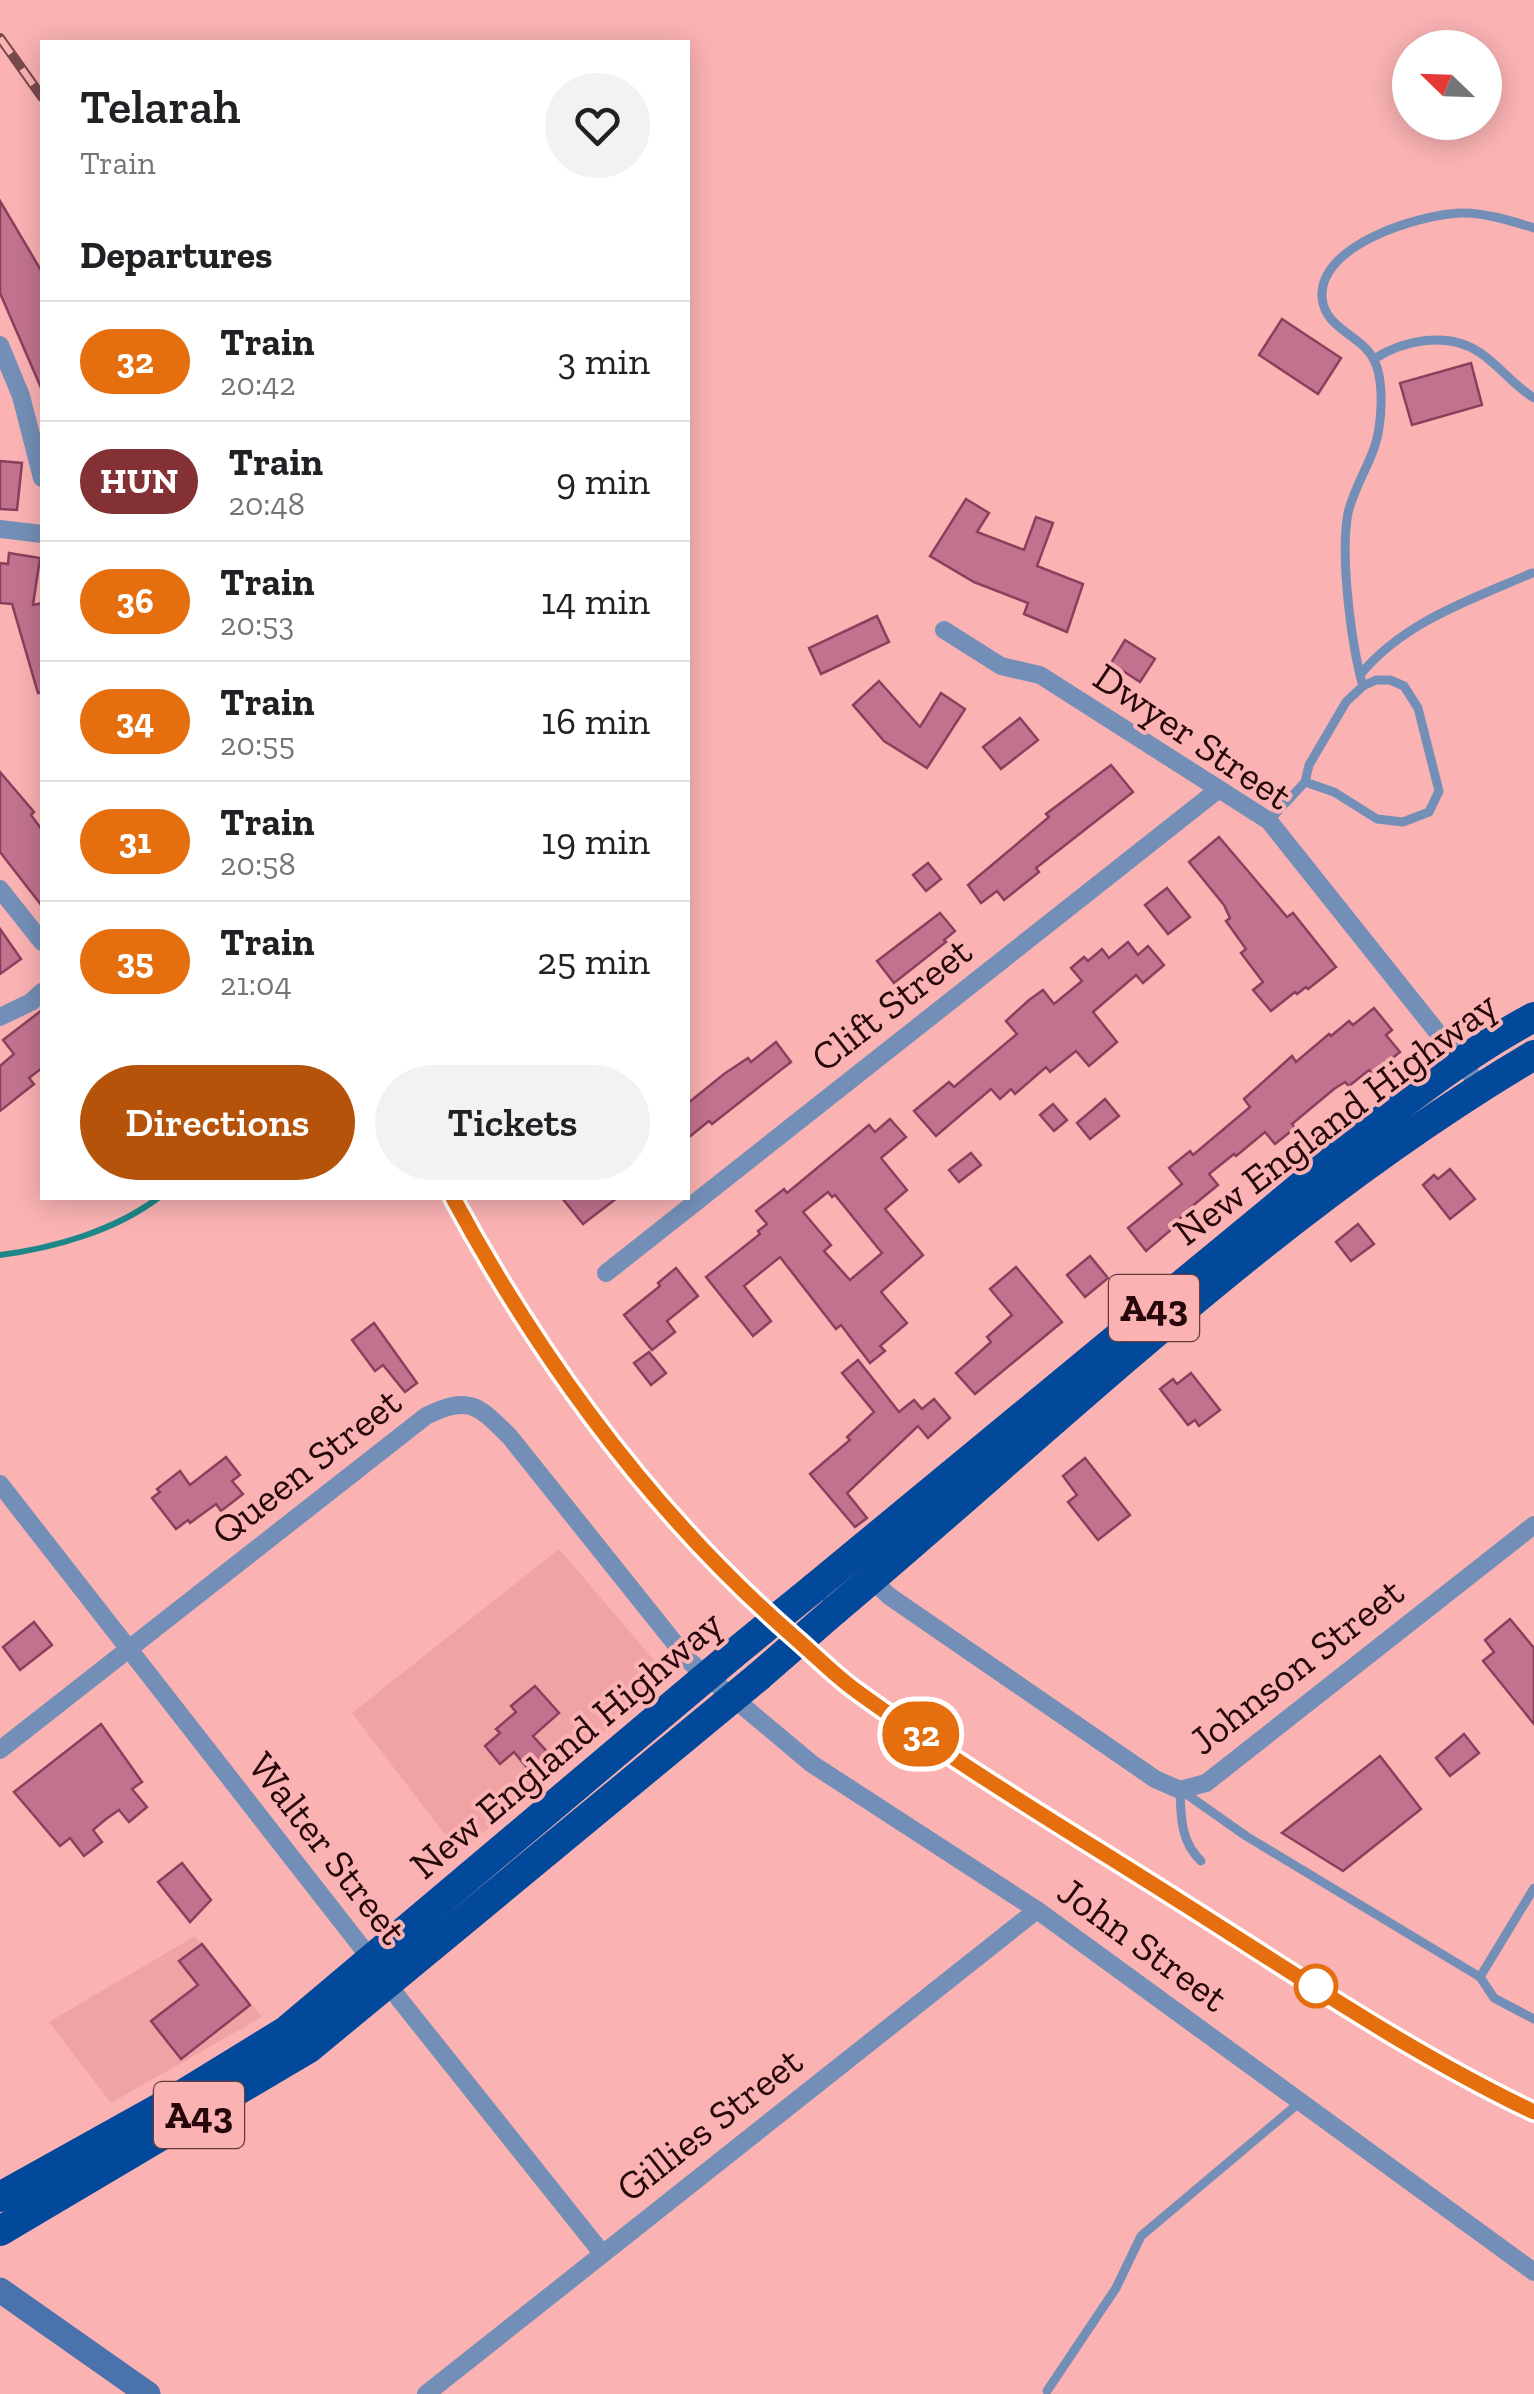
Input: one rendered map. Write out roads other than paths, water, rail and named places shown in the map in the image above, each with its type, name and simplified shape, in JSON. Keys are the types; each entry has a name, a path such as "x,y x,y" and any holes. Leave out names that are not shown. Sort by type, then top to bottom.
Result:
{"highway":[{"name":"New England Highway","path":"0,2232 308,2048 380,1973 732,1655 824,1599 1333,1161 1472,1074 1534,1016"},
{"name":"New England Highway","path":"1472,1074 1534,1055"},
{"name":"New England Highway","path":"0,2198 172,2101 380,1973 758,1677 824,1599"}],"street":[{"path":"0,345 20,396 40,471"},
{"path":"0,529 40,534"},
{"name":"Dwyer Street","path":"944,630 1001,666 1040,675 1269,821 1472,1074"},
{"name":"Clift Street","path":"606,1273 1220,789"},
{"path":"0,888 40,939"},
{"path":"0,1017 40,993"},
{"name":"Queen Street","path":"0,1750 426,1416 454,1403 478,1409 510,1436 683,1654 709,1675"},
{"name":"Walter Street","path":"0,1484 602,2253"},
{"name":"Johnson Street","path":"861,1569 889,1596 1154,1779 1180,1790 1206,1783 1534,1525"},
{"name":"John Street","path":"709,1675 812,1764 1037,1910 1534,2272"},
{"name":"Gillies Street","path":"426,2394 1037,1910"},
{"path":"0,2290 148,2394"}],"lane":[{"path":"1361,681 1345,539 1349,509 1373,453 1380,425 1379,384 1374,359 1330,319 1322,297 1329,270 1352,246 1393,228 1460,213 1534,228"},
{"path":"1374,359 1394,346 1435,339 1448,342 1476,349 1511,384 1534,398"},
{"path":"1269,821 1305,782 1309,765 1377,654 1419,623 1532,573"},
{"path":"1305,782 1334,792 1377,819 1402,822 1429,812 1438,791 1418,708 1404,686 1390,680 1361,681"},
{"path":"1180,1790 1183,1832 1201,1861"},
{"path":"1180,1790 1246,1836 1480,1977 1494,1998 1534,2019"},
{"path":"1480,1977 1534,1888"},
{"path":"1048,2390 1116,2288 1140,2236 1301,2101"}],"waterway":[{"path":"0,1255 83,1236 122,1220 155,1200"}],"railway":[{"path":"0,38 40,94"},
{"path":"454,1200 487,1259 563,1376 647,1486 742,1588 839,1677 974,1772 1353,2012 1534,2112"}],"train":[{"name":"32","path":"454,1200 492,1270 594,1423 742,1591 853,1689 1237,1938 1429,2056 1534,2112"}]}
